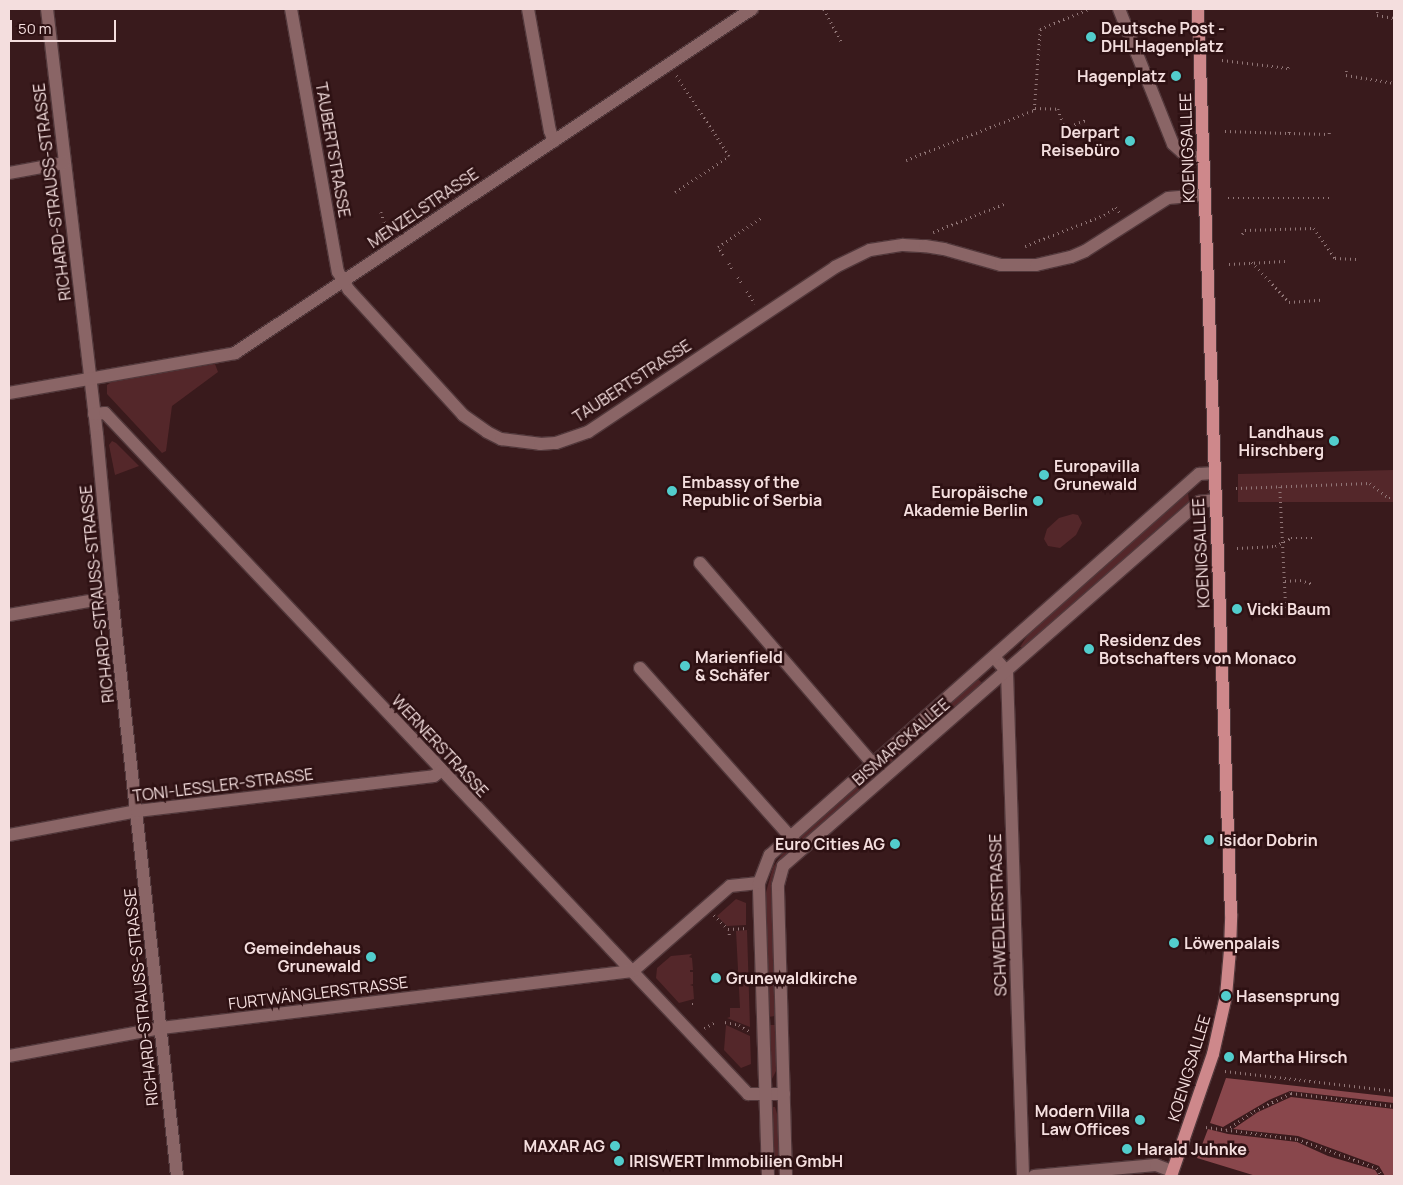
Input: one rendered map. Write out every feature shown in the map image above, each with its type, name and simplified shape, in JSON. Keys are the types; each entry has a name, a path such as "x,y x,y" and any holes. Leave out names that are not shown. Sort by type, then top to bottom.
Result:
{"main road":[{"name":"KOENIGSALLEE","path":"1172,1174 1214,1054 1226,996 1230,950 1198,9"}],"street":[{"name":"RICHARD-STRAUSS-STRASSE","path":"47,9 94,414 112,597 176,1176"},
{"name":"TAUBERTSTRASSE","path":"291,9 338,272 343,281 395,342 473,423 501,439 540,444 556,443 588,432 834,267 870,250 903,245 925,246 944,249 1001,265 1043,264 1071,257 1102,242 1168,198 1205,195"},
{"path":"528,9 550,131 554,141"},
{"name":"MENZELSTRASSE","path":"9,393 235,353 752,9"},
{"path":"1118,9 1172,144 1182,152 1204,160"},
{"path":"9,173 64,163"},
{"name":"WERNERSTRASSE","path":"94,414 105,413 748,1094 766,1094"},
{"name":"BISMARCKALLEE","path":"768,1176 759,882 770,855 789,836 1199,474 1214,473"},
{"name":"BISMARCKALLEE","path":"786,1176 778,885 784,866 1199,502 1215,500"},
{"name":"BISMARCKALLEE","path":"700,563 872,763"},
{"path":"9,615 112,597"},
{"path":"994,657 1007,672"},
{"path":"640,668 801,850"},
{"name":"SCHWEDLERSTRASSE","path":"1007,672 1023,1176"},
{"name":"TONI-LESSLER-STRASSE","path":"9,834 137,811 434,776 441,771"},
{"path":"633,971 730,886 759,882"},
{"name":"FURTWÄNGLERSTRASSE","path":"9,1056 161,1028 633,971"},
{"path":"766,1094 784,1094"},
{"path":"1034,1176 1156,1166 1172,1174"}],"path":[{"path":"824,9 842,43"},
{"path":"1035,108 1040,28 1089,9"},
{"path":"1378,12 1377,15 1394,18"},
{"path":"1222,60 1254,62 1288,68 1289,65"},
{"path":"1347,71 1346,75 1394,83"},
{"path":"674,72 729,156 675,192"},
{"path":"906,160 1035,108 1058,109 1065,128 1086,120"},
{"path":"1252,127 1252,132"},
{"path":"1225,131 1289,131 1328,134 1329,131"},
{"path":"1228,198 1332,198"},
{"path":"933,232 1006,202"},
{"path":"1025,246 1104,215 1116,207 1121,215"},
{"path":"381,212 389,238"},
{"path":"723,255 718,247 762,217"},
{"path":"1242,234 1245,230 1314,228 1335,258 1356,259"},
{"path":"1229,264 1285,261"},
{"path":"1252,262 1289,302 1321,300"},
{"path":"729,263 732,269"},
{"path":"738,277 742,283"},
{"path":"747,291 756,305"},
{"path":"1236,488 1370,483 1389,498 1394,498"},
{"path":"1280,486 1286,610"},
{"path":"1237,548 1275,546 1292,538 1312,538"},
{"path":"1285,581 1300,580 1313,584"},
{"path":"713,914 728,929 750,928"},
{"path":"701,1031 716,1022"},
{"path":"726,1022 739,1025 753,1034"},
{"path":"1225,1072 1394,1091"},
{"path":"1224,1131 1254,1111 1291,1093 1394,1106"},
{"path":"1206,1127 1224,1131 1297,1139 1377,1168 1382,1176"}],"shaded area":[{"path":"215,364 218,372 172,406 166,451 162,453 107,394 107,385 113,381"},
{"path":"112,441 139,466 115,475 109,445"},
{"path":"1394,470 1394,502 1238,502 1238,474"},
{"path":"1188,493 1189,501 1023,647 1020,647 1029,633"},
{"path":"1073,514 1078,515 1082,523 1076,535 1060,548 1048,546 1044,539 1047,529 1059,518"},
{"path":"977,678 982,683 888,766 883,761"},
{"path":"870,772 875,777 803,840 800,836"},
{"path":"788,846 790,852 777,866 772,879 775,1016 768,1017 765,896 773,867"},
{"path":"736,899 746,903 746,925 727,926 717,916"},
{"path":"747,930 750,1027 727,1018 730,1017 730,1008 740,1008 736,931"},
{"path":"692,954 689,957 692,958 693,970 690,970 690,972 693,972 693,984 690,985 693,986 694,999 679,1003 656,978 657,968 671,956"},
{"path":"726,1025 750,1036 751,1064 741,1068 724,1050"},
{"path":"769,1025 776,1025 777,1069 772,1079"},
{"path":"1226,1078 1394,1097 1394,1103 1290,1091 1269,1100 1223,1127 1210,1123"},
{"path":"1291,1097 1394,1109 1394,1176 1385,1176 1379,1166 1298,1136 1233,1129 1258,1112"},
{"path":"772,1107 775,1107 778,1117 780,1169 773,1169"},
{"path":"1208,1129 1228,1134 1297,1142 1328,1156 1375,1170 1379,1176 1256,1176 1197,1158"}],"place":[{"name":"Deutsche Post - DHL Hagenplatz","path":"1091,37"},
{"name":"Hagenplatz","path":"1176,76"},
{"name":"Derpart Reisebüro","path":"1130,141"},
{"name":"Landhaus Hirschberg","path":"1334,441"},
{"name":"Europavilla Grunewald","path":"1044,475"},
{"name":"Embassy of the Republic of Serbia","path":"672,491"},
{"name":"Europäische Akademie Berlin","path":"1038,501"},
{"name":"Vicki Baum","path":"1237,609"},
{"name":"Residenz des Botschafters von Monaco","path":"1089,649"},
{"name":"Marienfield & Schäfer","path":"685,666"},
{"name":"Isidor Dobrin","path":"1209,840"},
{"name":"Euro Cities AG","path":"895,844"},
{"name":"Löwenpalais","path":"1174,943"},
{"name":"Gemeindehaus Grunewald","path":"371,957"},
{"name":"Grunewaldkirche","path":"716,978"},
{"name":"Hasensprung","path":"1226,996"},
{"name":"Martha Hirsch","path":"1229,1057"},
{"name":"Modern Villa Law Offices","path":"1140,1120"},
{"name":"MAXAR AG","path":"615,1146"},
{"name":"Harald Juhnke","path":"1127,1149"},
{"name":"IRISWERT Immobilien GmbH","path":"619,1161"}]}
